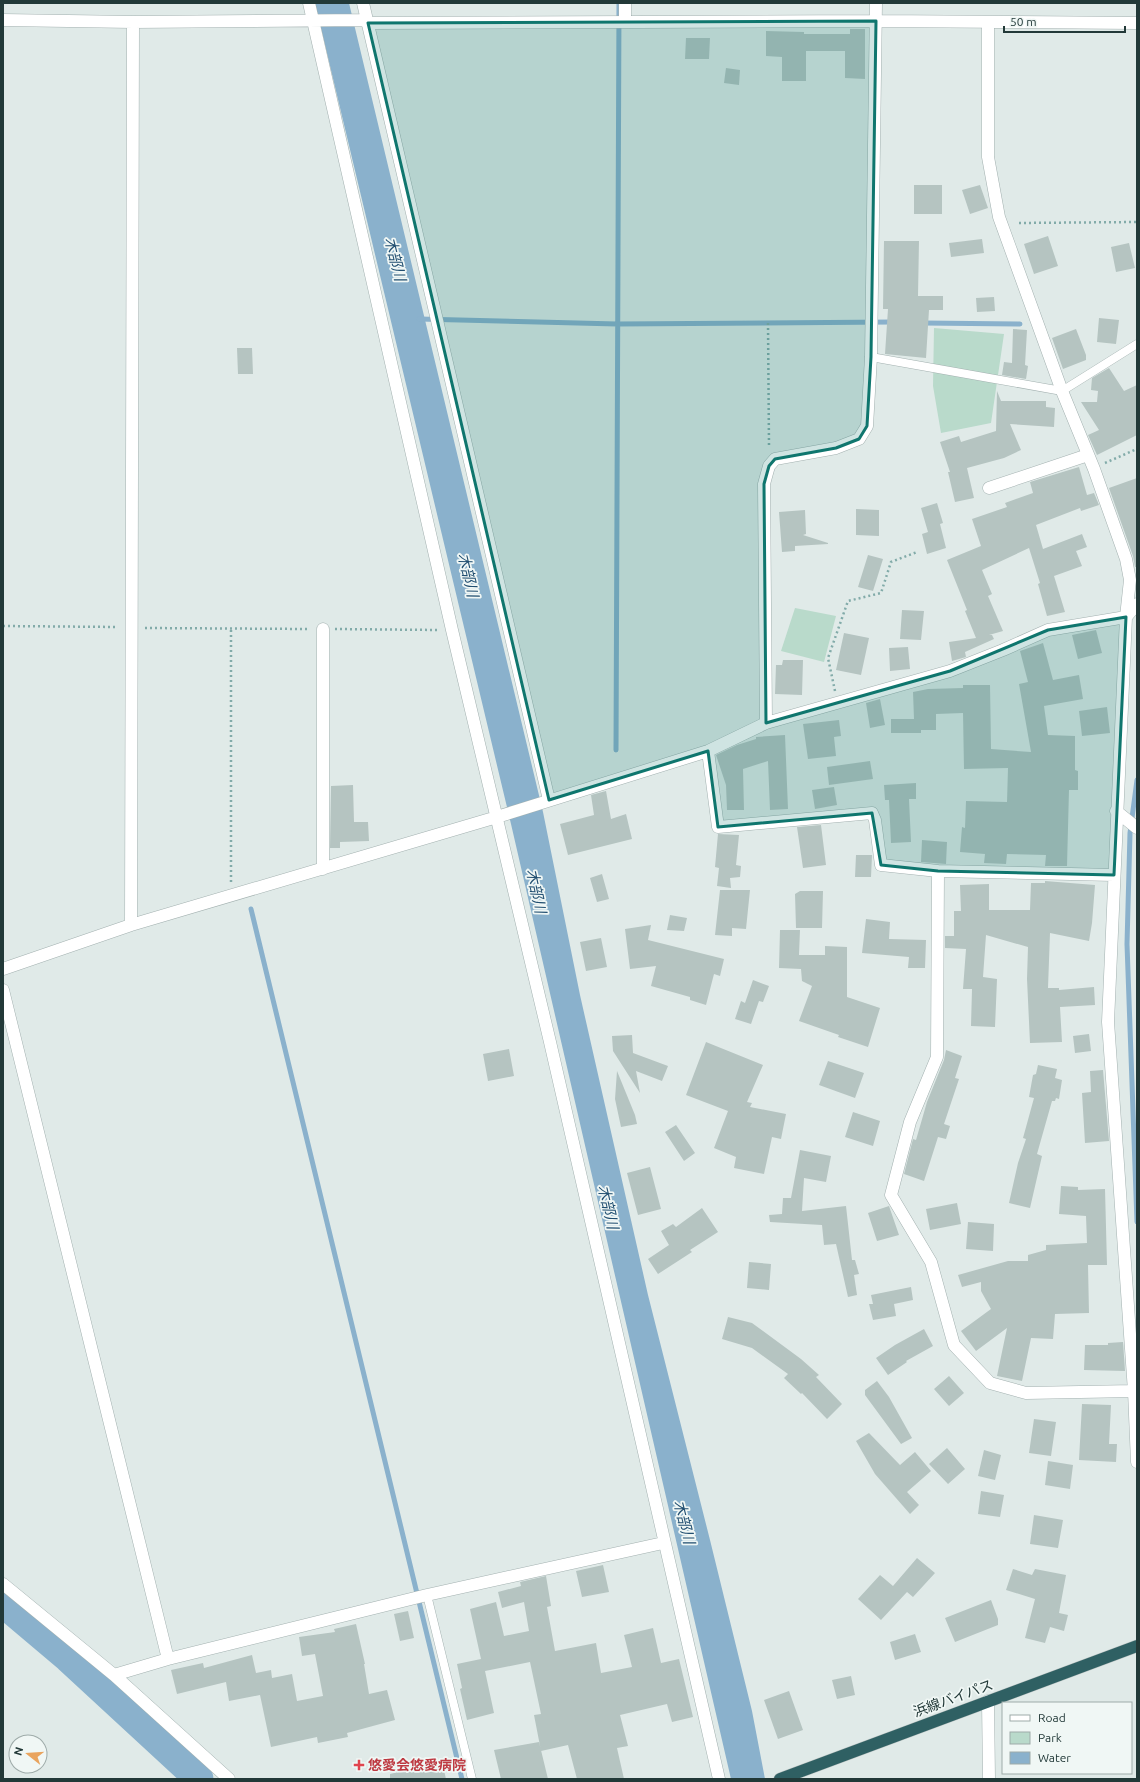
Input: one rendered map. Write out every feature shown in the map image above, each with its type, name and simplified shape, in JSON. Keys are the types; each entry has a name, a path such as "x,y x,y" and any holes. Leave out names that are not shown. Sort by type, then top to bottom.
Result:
{"highway":[{"name":"浜線バイパス","path":"780,1779 1137,1646"}],"street":[{"path":"309,3 452,630 552,1050 663,1543 719,1779"},
{"path":"363,3 365,21 549,800"},
{"path":"625,3 625,22"},
{"path":"766,723 764,484 770,466 775,459 836,448 859,439 867,426 872,357 876,3"},
{"path":"3,20 133,22 313,20 1137,23"},
{"path":"131,925 133,22"},
{"path":"988,22 988,157 999,217 1062,391 1094,469 1126,558 1130,580 1126,617 1116,811 1108,1022 1134,1391 1137,1462"},
{"path":"989,488 1088,455"},
{"path":"3,969 131,925 497,817 708,751 766,723 950,671 1048,630 1126,617 1137,604"},
{"path":"323,629 323,868"},
{"path":"708,751 718,827 872,813 875,820 882,865 938,871 1114,875"},
{"path":"1116,811 1137,828"},
{"path":"938,871 937,1057 910,1122 891,1195 931,1262 954,1345 990,1383 1026,1393 1134,1391"},
{"path":"3,990 168,1659"},
{"path":"114,1674 168,1659 427,1595 663,1543"},
{"path":"3,1584 114,1674 229,1779"},
{"path":"988,1701 989,1779"}],"lane":[{"path":"872,357 1062,391 1137,344"},
{"path":"427,1595 472,1779"}],"path":[{"path":"1019,223 1137,222"},
{"path":"768,323 769,454"},
{"path":"1094,469 1137,449"},
{"path":"838,703 828,658 848,601 881,593 891,562 917,552"},
{"path":"3,626 452,630"},
{"path":"231,628 231,896"}],"highlighted area":[{"path":"876,21 871,357 867,426 859,439 836,448 775,459 769,466 764,484 766,723 950,671 1048,630 1126,617 1114,875 938,871 881,865 872,813 718,827 708,751 549,800 368,23"}],"green space":[{"path":"934,328 1004,334 991,423 941,433 933,386"},
{"path":"795,608 836,616 824,662 781,651"}],"water":[{"name":"木部川","path":"315,3 349,3 543,812 580,995 648,1295 752,1711 765,1779 731,1779 511,824"}],"building":[{"path":"850,29 865,29 865,79 845,78 845,51 806,51 806,81 782,81 782,57 766,56 766,31 804,32 804,34 850,34"},
{"path":"686,38 710,38 709,59 685,59"},
{"path":"726,68 740,70 739,85 724,83"},
{"path":"914,185 942,185 942,214 914,214"},
{"path":"980,185 988,208 970,214 962,190"},
{"path":"1048,236 1058,266 1034,274 1024,244"},
{"path":"982,239 984,253 951,257 949,243"},
{"path":"884,241 919,241 918,296 943,296 943,310 929,310 926,358 885,354 888,309 883,309"},
{"path":"1129,243 1135,268 1116,272 1111,247"},
{"path":"994,297 995,311 977,312 976,298"},
{"path":"1099,318 1119,320 1116,344 1097,342"},
{"path":"1013,329 1027,330 1025,365 1028,366 1026,379 1002,375 1004,362 1012,363"},
{"path":"1076,329 1086,355 1086,360 1063,369 1052,338"},
{"path":"237,348 252,348 253,374 238,374"},
{"path":"1109,368 1124,391 1137,385 1137,435 1097,455 1088,435 1099,430 1081,402 1097,402 1098,391 1091,390 1092,378"},
{"path":"997,391 1001,401 1046,401 1046,407 1055,408 1054,427 1010,424 1021,450 1004,458 967,468 974,498 955,502 948,472 950,472 940,442 959,436 961,442 996,431"},
{"path":"1079,467 1087,495 1094,493 1099,505 1081,511 1080,508 1036,525 1043,549 1082,534 1087,547 1076,551 1082,566 1054,576 1065,612 1047,616 1038,584 1040,583 1029,548 982,570 992,594 988,596 1003,631 989,635 992,635 994,639 965,652 966,657 952,661 949,642 976,638 965,611 967,610 947,560 981,546 972,519 1007,507 1005,503 1033,493 1030,482"},
{"path":"1137,478 1137,567 1135,567 1133,556 1109,488"},
{"path":"937,503 943,523 940,524 946,548 927,554 922,534 928,532 921,508"},
{"path":"856,509 879,510 879,536 856,535"},
{"path":"805,510 806,534 803,535 828,544 795,546 795,551 782,552 779,512"},
{"path":"868,555 883,559 873,591 858,587"},
{"path":"902,610 924,611 921,640 900,639"},
{"path":"1096,630 1102,653 1078,659 1072,635"},
{"path":"844,633 869,638 861,675 836,670"},
{"path":"1043,643 1053,680 1079,675 1083,699 1044,706 1048,735 1075,736 1075,770 1078,771 1078,790 1069,790 1067,866 1045,866 1046,855 1007,854 1006,864 984,863 985,854 960,852 962,827 965,828 966,801 1007,802 1008,768 964,769 963,713 936,714 936,730 921,730 921,733 891,733 891,719 914,719 913,692 928,689 963,688 963,685 990,685 991,749 1031,752 1019,684 1028,682 1020,651"},
{"path":"908,647 910,669 890,671 889,648"},
{"path":"783,660 803,660 802,695 775,694 776,665 782,665"},
{"path":"880,699 885,725 870,728 866,703"},
{"path":"1107,707 1110,733 1082,736 1079,711"},
{"path":"839,720 841,736 834,737 836,756 808,759 803,724"},
{"path":"785,735 788,809 770,810 768,761 743,769 744,810 727,810 726,785 716,755 737,745 756,739 756,737"},
{"path":"870,761 873,779 829,785 827,767"},
{"path":"916,783 916,799 909,799 911,842 891,843 889,800 885,800 884,785"},
{"path":"353,785 354,822 368,822 369,841 340,842 340,848 330,848 331,786"},
{"path":"834,787 837,805 815,809 812,790"},
{"path":"606,791 611,819 626,814 632,839 568,855 560,824 594,815 591,795"},
{"path":"821,825 826,865 803,868 797,827"},
{"path":"718,834 739,835 736,865 741,866 740,877 730,878 731,888 717,886 719,868 715,867"},
{"path":"922,840 947,842 946,864 921,862"},
{"path":"856,855 872,855 871,877 855,877"},
{"path":"602,874 609,899 597,902 590,878"},
{"path":"1045,881 1095,885 1089,941 1050,933 1048,988 1059,988 1059,990 1094,987 1095,1005 1060,1007 1062,1042 1030,1043 1027,979 1028,947 986,935 983,977 997,979 995,1027 971,1026 972,989 963,989 966,949 945,948 945,936 954,936 954,911 961,911 960,885 989,884 989,910 1030,910 1031,883 1045,883"},
{"path":"720,890 750,890 746,929 732,928 732,936 715,935"},
{"path":"800,891 823,891 822,928 796,928 795,894"},
{"path":"670,915 687,918 684,931 667,930"},
{"path":"866,919 890,922 889,939 926,940 925,968 908,968 909,957 862,953"},
{"path":"651,925 648,940 724,959 720,976 714,974 706,1005 690,1000 690,997 651,986 656,966 630,969 625,929"},
{"path":"780,930 800,930 799,955 825,955 825,946 847,947 847,997 880,1008 868,1047 838,1037 839,1035 799,1021 812,986 802,981 801,969 779,968"},
{"path":"601,938 607,967 586,971 580,942"},
{"path":"753,980 769,986 763,1002 759,1001 751,1024 735,1019 741,1001 745,1003"},
{"path":"1089,1034 1091,1051 1075,1053 1073,1036"},
{"path":"632,1035 633,1053 668,1066 662,1081 636,1071 640,1093 613,1051 612,1036"},
{"path":"706,1042 763,1065 747,1102 752,1103 750,1107 786,1114 781,1139 772,1137 764,1174 734,1168 736,1157 714,1148 728,1111 686,1095"},
{"path":"509,1049 514,1076 488,1081 483,1054"},
{"path":"946,1050 962,1056 955,1078 959,1079 944,1124 950,1126 946,1139 938,1137 924,1181 904,1174 913,1139 916,1140 927,1102 944,1060"},
{"path":"828,1061 864,1073 855,1098 819,1085"},
{"path":"1038,1065 1057,1069 1055,1078 1062,1080 1059,1099 1056,1098 1055,1101 1052,1101 1037,1154 1042,1156 1030,1208 1009,1203 1018,1163 1026,1139 1023,1138 1034,1098 1029,1097 1033,1075 1036,1074"},
{"path":"1103,1070 1109,1141 1085,1143 1082,1093 1091,1092 1090,1071"},
{"path":"617,1071 635,1115 637,1124 621,1127 615,1099"},
{"path":"853,1112 880,1121 873,1146 845,1137"},
{"path":"676,1125 695,1153 684,1161 665,1132"},
{"path":"800,1150 831,1156 826,1182 804,1178 802,1211 846,1206 852,1260 855,1260 859,1274 854,1275 857,1295 848,1297 836,1244 824,1245 822,1225 770,1222 769,1215 782,1214 783,1198 791,1198"},
{"path":"650,1167 661,1209 638,1215 627,1173"},
{"path":"1061,1186 1078,1187 1078,1190 1105,1189 1107,1265 1088,1265 1089,1313 1055,1314 1053,1339 1031,1338 1022,1381 997,1376 1007,1328 976,1351 961,1331 991,1309 981,1291 981,1282 962,1287 958,1275 1008,1261 1028,1261 1028,1255 1046,1250 1046,1245 1087,1243 1086,1216 1059,1214"},
{"path":"957,1203 961,1224 930,1230 926,1209"},
{"path":"889,1206 899,1235 877,1241 868,1213"},
{"path":"702,1208 718,1232 690,1250 692,1252 658,1274 648,1259 669,1245 661,1231 673,1224 676,1227"},
{"path":"968,1222 994,1224 993,1251 966,1249"},
{"path":"749,1262 771,1264 769,1290 747,1288"},
{"path":"911,1287 913,1300 894,1304 896,1316 873,1320 869,1304 873,1304 871,1295"},
{"path":"728,1317 752,1323 801,1359 819,1375 816,1377 842,1404 827,1419 802,1393 801,1394 784,1378 788,1374 752,1348 722,1339"},
{"path":"924,1329 933,1346 906,1361 907,1362 888,1375 876,1358 895,1345"},
{"path":"1123,1342 1125,1371 1084,1370 1085,1345 1108,1345 1108,1343"},
{"path":"949,1376 964,1393 949,1406 934,1389"},
{"path":"877,1381 889,1397 912,1438 901,1444 865,1395 865,1390"},
{"path":"1082,1404 1111,1405 1109,1444 1117,1444 1116,1462 1079,1460"},
{"path":"1034,1419 1056,1422 1051,1456 1029,1453"},
{"path":"869,1433 900,1465 915,1452 931,1471 907,1492 919,1505 910,1514 875,1474 856,1441"},
{"path":"947,1448 965,1469 948,1484 929,1464"},
{"path":"984,1450 1001,1455 995,1480 978,1476"},
{"path":"1048,1461 1073,1465 1070,1489 1045,1485"},
{"path":"981,1491 1004,1495 1000,1517 978,1514"},
{"path":"1034,1515 1063,1520 1058,1548 1030,1544"},
{"path":"917,1558 935,1573 913,1597 907,1592 881,1620 858,1599 880,1575 893,1586"},
{"path":"603,1565 609,1592 582,1597 576,1571"},
{"path":"1013,1569 1032,1575 1035,1569 1066,1575 1059,1613 1068,1615 1064,1631 1050,1627 1045,1643 1025,1638 1035,1599 1006,1590"},
{"path":"546,1576 551,1606 547,1607 555,1651 596,1643 601,1673 632,1667 624,1635 653,1628 661,1663 679,1659 693,1717 672,1722 667,1704 620,1715 628,1746 617,1748 624,1779 577,1779 568,1745 541,1751 534,1715 541,1714 530,1662 485,1671 494,1713 467,1720 460,1689 462,1688 457,1664 481,1659 470,1609 496,1602 504,1636 529,1631 524,1602 502,1608 498,1592 521,1586 520,1582"},
{"path":"991,1600 998,1619 998,1625 955,1642 945,1618"},
{"path":"408,1611 414,1638 400,1641 394,1614"},
{"path":"356,1624 365,1664 369,1694 387,1690 395,1720 347,1733 348,1737 318,1743 317,1737 271,1747 260,1695 229,1701 226,1682 177,1694 171,1670 203,1663 204,1668 252,1655 256,1673 271,1670 272,1678 292,1674 297,1701 323,1696 315,1654 302,1656 299,1637 335,1632 334,1629"},
{"path":"915,1634 921,1652 895,1660 890,1642"},
{"path":"851,1676 855,1695 837,1699 832,1680"},
{"path":"789,1691 803,1730 778,1739 764,1700"},
{"path":"539,1742 548,1779 501,1779 494,1750"},
{"path":"442,1762 446,1779 390,1779 390,1774"}],"waterway":[{"path":"616,750 619,3"},
{"path":"419,319 617,324 893,322"},
{"path":"923,323 1020,324"},
{"path":"1137,780 1130,833 1127,944 1137,1222"},
{"path":"251,909 462,1779"},
{"path":"3,1603 68,1658 199,1779"}],"place":[{"name":"悠愛会悠愛病院","path":"359,1765"}]}
